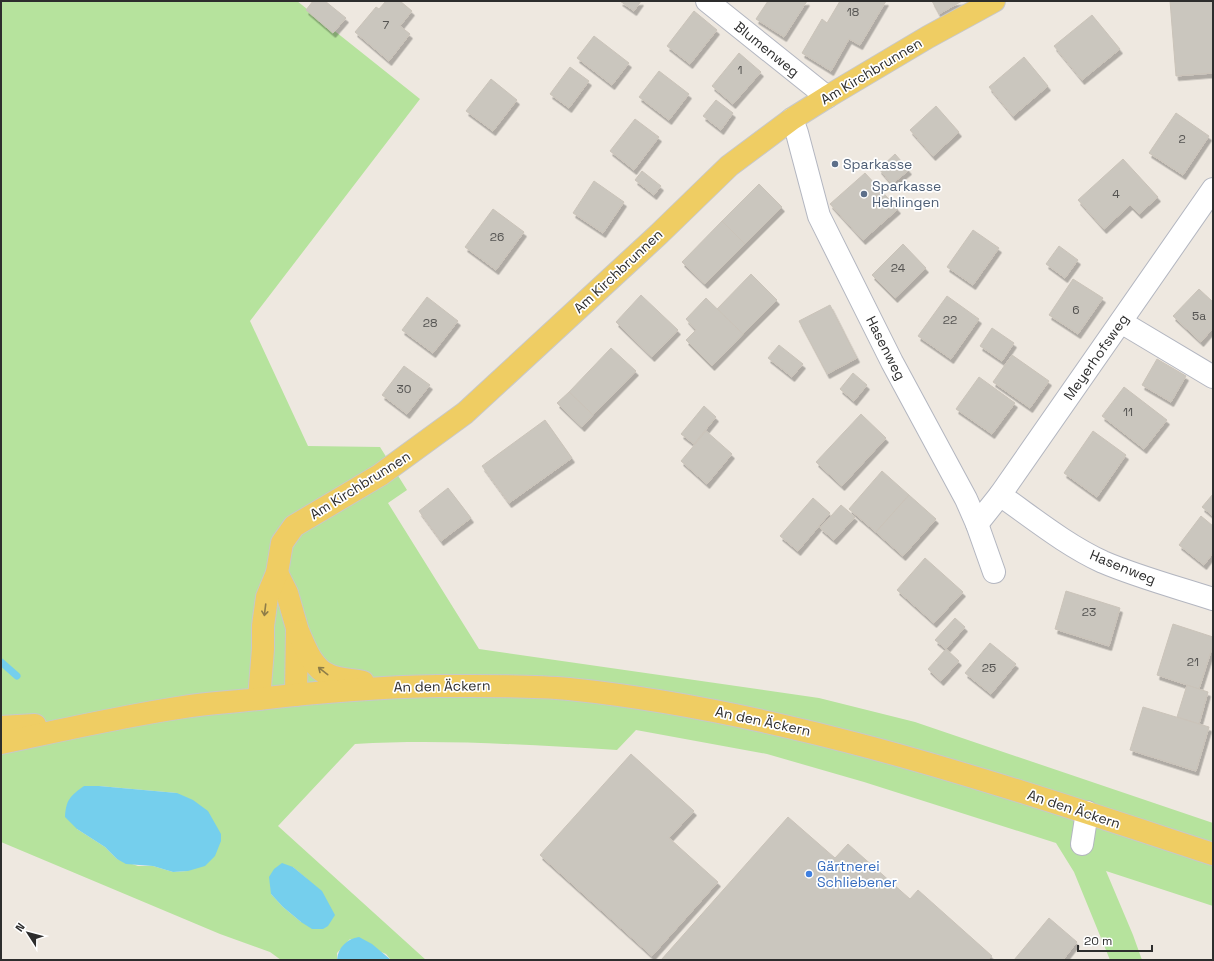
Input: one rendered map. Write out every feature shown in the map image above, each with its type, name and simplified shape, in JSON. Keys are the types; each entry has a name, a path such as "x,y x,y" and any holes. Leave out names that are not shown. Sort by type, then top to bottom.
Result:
{"main road":[{"name":"Am Kirchbrunnen","path":"260,699 267,597 277,573 282,543 294,526 380,475 465,413 659,234 729,166 792,119 827,97 994,1"},
{"path":"277,573 287,593 297,628 307,651 316,665 328,675 388,687"},
{"path":"296,695 297,628"},
{"name":"An den Äckern","path":"116,719 185,706 388,687 491,685 567,689 686,705 759,719 829,736 910,758 1087,812 1213,854"},
{"path":"1,727 116,719"},
{"path":"1,743 116,719"}],"street":[{"name":"Blumenweg","path":"707,1 827,97"},
{"name":"Hasenweg","path":"792,119 797,133 818,216 892,362 966,499 977,524 994,572"},
{"name":"Meyerhofsweg","path":"977,524 1000,495 1213,189"},
{"path":"1121,322 1213,377"},
{"name":"Hasenweg","path":"1000,495 1073,546 1102,562 1134,574 1213,599"},
{"path":"1082,844 1087,812"}],"green space":[{"path":"1,1 297,1 420,99 250,321 308,446 380,447 407,490 388,503 479,649 819,698 915,722 1213,823 1213,906 1106,871 1142,960 1110,960 1074,872 1056,843 864,782 767,754 636,730 617,750 453,742 355,744 278,826 426,960 391,960 386,954 350,939 337,953 337,960 281,960 270,952 220,934 1,842","holes":["84,786 177,793 188,871 173,872 153,866 138,866 117,859 105,847 77,829","293,867 307,879 301,922 283,907 271,894"]}],"water":[{"path":"84,786 177,793 193,800 208,811 221,834 221,841 215,856 205,866 188,871 173,872 153,866 126,864 117,859 105,847 77,829 65,817 68,802 75,793"},
{"path":"282,863 293,867 322,891 335,915 328,926 323,929 312,929 283,907 271,894 269,877 274,869"},
{"path":"359,937 372,944 391,960 337,960 339,951 344,944"}],"building":[{"path":"313,1 325,1 346,18 333,33 306,10"},
{"path":"386,1 400,1 412,11 400,26 410,34 389,61 355,32 376,7 379,9"},
{"path":"620,1 641,1 634,11"},
{"path":"768,1 807,1 784,37 756,19"},
{"path":"840,1 886,1 860,45 849,39 831,71 802,53 822,19 827,23"},
{"path":"932,1 962,1 939,14"},
{"path":"1170,1 1213,1 1213,73 1176,76"},
{"path":"694,11 717,30 690,64 667,46"},
{"path":"1092,15 1120,49 1082,80 1054,46"},
{"path":"594,36 629,63 612,85 577,58"},
{"path":"739,53 761,72 733,104 712,86"},
{"path":"1024,57 1048,86 1013,116 989,87"},
{"path":"570,67 589,81 569,108 550,94"},
{"path":"659,71 689,94 669,120 639,97"},
{"path":"491,79 517,100 493,131 466,111"},
{"path":"716,100 733,113 721,130 703,116"},
{"path":"936,106 959,132 933,156 910,130"},
{"path":"1176,113 1209,136 1183,175 1149,153"},
{"path":"635,119 659,137 634,170 610,151"},
{"path":"895,154 909,170 892,184 879,169"},
{"path":"1123,159 1158,197 1139,214 1130,205 1104,229 1078,200"},
{"path":"642,171 661,186 654,195 635,180"},
{"path":"865,173 898,209 863,240 830,204"},
{"path":"594,181 624,202 603,233 573,213"},
{"path":"759,184 782,207 745,244 722,221"},
{"path":"493,209 524,232 496,270 465,247"},
{"path":"722,221 745,244 705,284 682,262"},
{"path":"973,230 999,248 973,285 947,267"},
{"path":"903,244 926,268 895,298 872,275"},
{"path":"1059,246 1078,260 1065,278 1046,264"},
{"path":"751,274 777,300 743,334 717,309"},
{"path":"1073,279 1103,298 1078,334 1049,315"},
{"path":"1199,289 1213,302 1213,328 1201,342 1173,316"},
{"path":"641,295 678,330 652,357 616,322"},
{"path":"947,296 979,319 951,359 918,336"},
{"path":"427,297 458,321 433,353 402,330"},
{"path":"706,298 743,334 712,366 686,340 696,330 686,319"},
{"path":"830,305 857,358 827,374 799,321"},
{"path":"992,328 1014,343 1002,361 980,346"},
{"path":"779,345 803,364 792,377 768,358"},
{"path":"611,348 636,371 593,415 569,392"},
{"path":"1012,355 1049,381 1030,408 993,382"},
{"path":"1157,359 1186,376 1171,402 1142,385"},
{"path":"404,366 430,385 407,414 382,395"},
{"path":"853,373 867,385 854,401 840,389"},
{"path":"979,377 1015,403 992,434 956,409"},
{"path":"1124,387 1167,420 1144,449 1102,416"},
{"path":"569,392 593,415 582,427 557,403"},
{"path":"704,406 716,417 694,444 681,434"},
{"path":"861,414 886,438 842,486 816,462"},
{"path":"545,420 572,458 509,503 482,466"},
{"path":"706,431 732,454 707,484 681,461"},
{"path":"1093,431 1126,455 1097,497 1064,473"},
{"path":"882,471 909,495 876,532 849,509"},
{"path":"448,488 471,518 441,541 419,511"},
{"path":"1213,494 1213,516 1202,507"},
{"path":"909,495 936,519 903,556 876,532"},
{"path":"813,498 830,513 798,551 780,536"},
{"path":"841,505 855,517 834,540 820,528"},
{"path":"1201,516 1213,526 1213,553 1204,565 1179,545"},
{"path":"925,558 963,592 934,623 897,590"},
{"path":"1066,591 1120,608 1109,646 1055,629"},
{"path":"955,618 965,627 946,649 935,640"},
{"path":"1173,624 1213,637 1213,645 1199,689 1157,675"},
{"path":"990,643 1016,664 991,694 965,673"},
{"path":"946,649 959,661 941,681 928,669"},
{"path":"1187,685 1208,692 1199,724 1177,717"},
{"path":"1143,707 1209,727 1196,771 1130,750"},
{"path":"631,754 694,811 669,838 718,882 652,956 540,855"},
{"name":"Gärtnerei Schliebener","path":"788,817 835,858 848,844 910,899 918,890 992,956 988,960 661,960"},
{"path":"1049,918 1077,942 1063,960 1014,960"}],"waterway":[{"path":"1,662 17,676"}],"place":[{"name":"Sparkasse","path":"835,164"},
{"name":"Sparkasse Hehlingen","path":"864,194"},
{"name":"Gärtnerei Schliebener","path":"809,874"}]}
